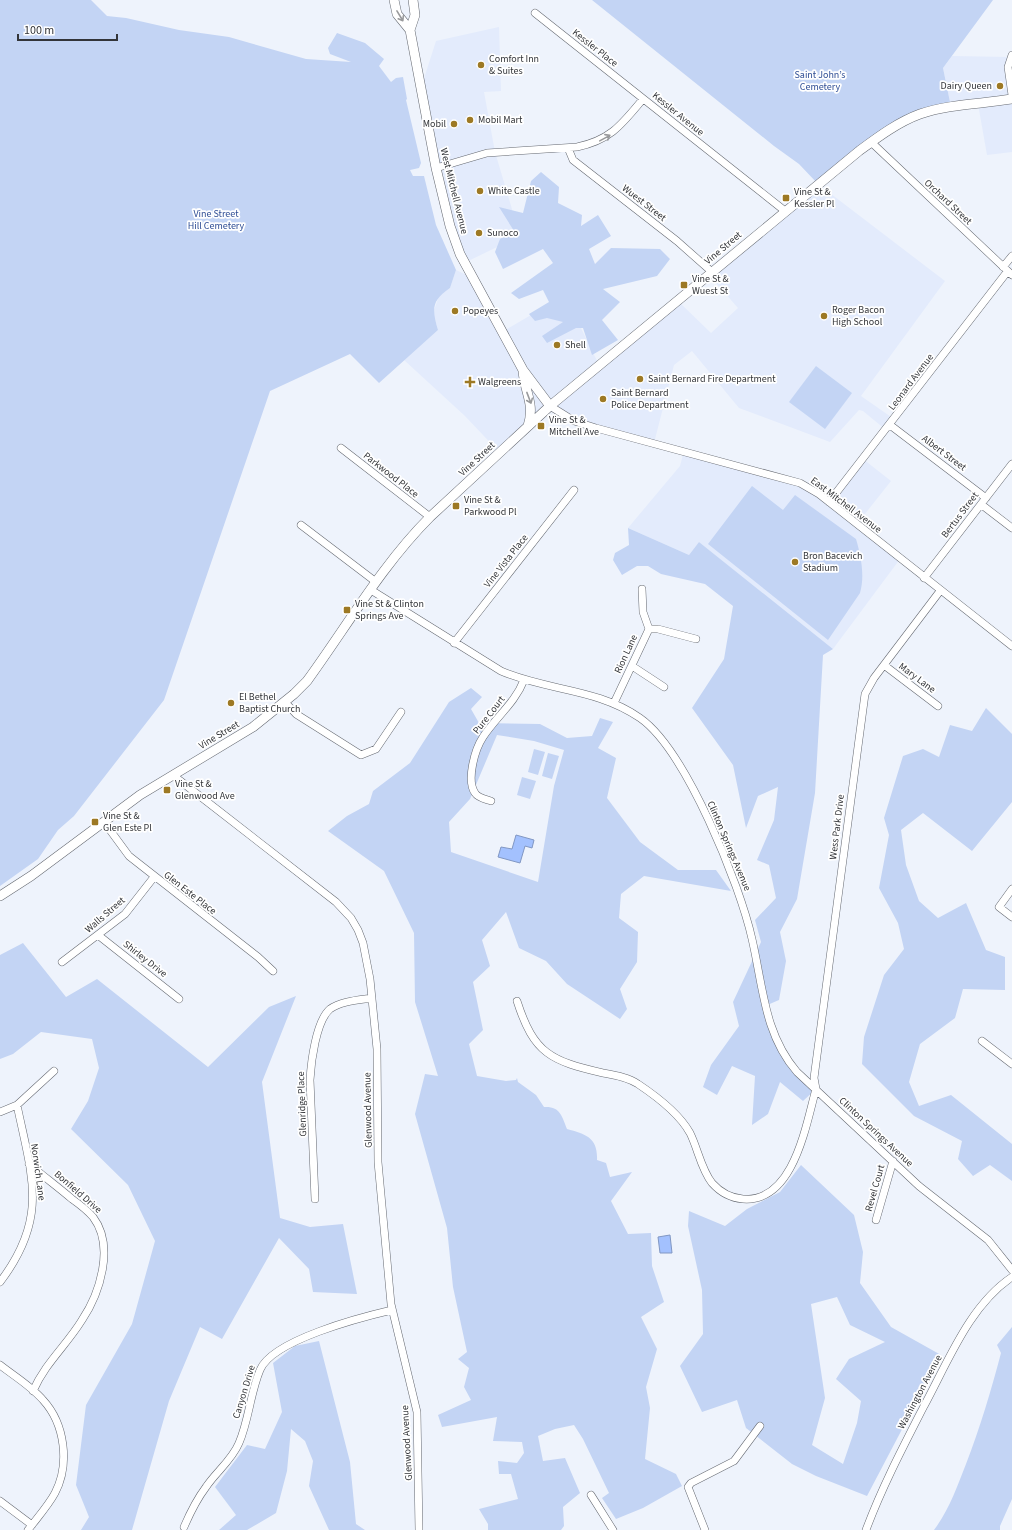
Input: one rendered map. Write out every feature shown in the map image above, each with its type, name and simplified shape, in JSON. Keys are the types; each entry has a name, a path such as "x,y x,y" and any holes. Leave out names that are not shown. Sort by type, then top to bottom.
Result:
{"main road":[{"name":"West Mitchell Avenue","path":"394,0 397,14 410,30 436,168 450,226 460,254 523,370 550,406"},
{"name":"West Mitchell Avenue","path":"410,30 415,15 413,0"},
{"name":"Vine Street","path":"0,896 31,876 140,795 174,776 253,727 284,702 307,681 374,586 415,532 430,517 550,406 785,211 871,142 893,127 921,114 951,107 1012,99"},
{"path":"523,370 525,389 531,404 531,417 528,427"}],"street":[{"name":"Kessler Place","path":"535,13 643,99"},
{"path":"1012,55 1008,67 1012,95"},
{"name":"Kessler Avenue","path":"436,168 487,153 568,148 589,145 618,129 643,99 785,211"},
{"name":"Orchard Street","path":"871,142 1007,272"},
{"name":"Wuest Street","path":"568,148 573,160 677,242 712,272"},
{"name":"Leonard Avenue","path":"829,502 1007,272 1012,256"},
{"name":"East Mitchell Avenue","path":"550,406 569,418 596,428 790,480 811,489 1012,646"},
{"name":"Albert Street","path":"890,424 986,498"},
{"name":"Parkwood Place","path":"340,448 430,517"},
{"name":"Bertus Street","path":"924,578 982,505 1012,464"},
{"name":"Vine Vista Place","path":"454,643 574,490"},
{"path":"982,505 1012,528"},
{"name":"Clinton Springs Avenue","path":"301,525 374,586 454,643 487,664 524,680 578,691 614,703 642,719 661,738 694,790 740,893 752,939 764,1006 776,1041 793,1067 943,1206 988,1240 1012,1270"},
{"name":"Rion Lane","path":"614,703 649,629 643,612 642,589"},
{"name":"Wess Park Drive","path":"517,1001 525,1025 533,1038 555,1058 569,1065 626,1078 637,1083 673,1112 690,1134 711,1182 720,1190 736,1198 745,1199 760,1196 776,1186 788,1173 796,1156 816,1089 814,1078 863,703 869,685 940,591"},
{"path":"649,629 658,629 696,639"},
{"name":"Mary Lane","path":"884,665 938,706"},
{"path":"632,666 664,687"},
{"name":"Pure Court","path":"491,801 482,799 475,793 472,786 475,755 483,738 513,701 524,680"},
{"path":"284,702 296,714 361,755 376,749 401,712"},
{"name":"Glenwood Avenue","path":"174,776 345,911 351,918 362,943 370,979 372,998 376,1049 378,1162 392,1310 417,1412 419,1530"},
{"name":"Glen Este Place","path":"104,822 130,856 154,877 258,957 273,971"},
{"name":"Walls Street","path":"62,962 125,914 154,877"},
{"path":"1012,889 998,907 1012,917"},
{"name":"Shirley Drive","path":"98,935 179,999"},
{"name":"Glenridge Place","path":"315,1198 310,1080 311,1067 320,1024 324,1015 337,1006 372,998"},
{"path":"982,1041 1012,1064"},
{"path":"0,1112 16,1105 54,1071"},
{"name":"Norwich Lane","path":"0,1282 20,1253 29,1230 33,1207 29,1164 16,1105"},
{"name":"Revel Court","path":"876,1220 893,1161"},
{"name":"Bonfield Drive","path":"29,1164 91,1215 97,1223 104,1241 100,1275 90,1305 76,1329 42,1372 33,1391"},
{"name":"Washington Avenue","path":"866,1530 886,1480 958,1342 990,1295 1012,1277"},
{"name":"Canyon Drive","path":"184,1527 206,1487 239,1443 260,1370 269,1357 300,1340 334,1327 357,1319 392,1310"},
{"path":"0,1365 43,1400 54,1416 61,1436 64,1458 63,1470 56,1491 30,1528 0,1501"},
{"path":"705,1530 688,1487 734,1461 760,1426"},
{"path":"591,1495 613,1530"}],"shaded area":[{"path":"499,27 501,91 484,92 495,152 520,236 464,263 448,218 420,91 436,41"},
{"path":"1012,55 1012,152 987,155 978,104 951,107 943,68 952,56 1010,57"},
{"path":"818,184 945,281 861,396 894,419 886,430 863,411 859,410 830,442 739,408 692,351 674,365 654,443 596,428 550,406 500,453 465,416 404,360 438,330 433,313 439,296 450,288 456,270 473,278 502,332 548,305 580,326 599,365 678,301 711,333 738,308 709,275"},
{"path":"684,451 791,480 829,502 863,459 891,481 857,524 900,559 833,649 699,542 689,555 628,528 680,466"}],"green space":[{"name":"Vine Street Hill Cemetery","path":"0,0 91,0 107,16 126,18 179,30 229,37 306,59 351,62 330,54 328,48 337,33 365,43 384,59 379,66 391,82 396,78 403,77 406,100 421,163 419,168 410,170 413,176 424,176 436,225 456,270 450,288 436,301 434,311 438,330 379,383 350,354 270,391 164,700 74,816 58,830 38,859 0,886"},
{"name":"Saint John’s Cemetery","path":"592,0 993,0 943,68 951,107 907,120 818,184 799,164 774,146"},
{"path":"541,172 559,187 558,203 582,215 581,226 598,215 611,236 589,249 595,264 611,248 660,249 670,259 657,276 603,289 620,302 602,320 618,340 592,355 583,328 576,328 547,343 542,336 563,322 547,318 535,321 529,314 549,302 543,290 519,299 511,293 553,263 543,249 503,269 495,252 500,239 514,231 499,207 523,213 531,181"},
{"path":"816,366 852,393 825,429 789,402"},
{"name":"Bron Bacevich Stadium","path":"752,486 783,510 795,495 856,539 862,566 860,593 828,640 708,544"},
{"path":"628,528 689,555 699,542 833,649 823,655 815,793 797,899 780,932 786,961 779,1000 765,1006 776,1041 816,1089 803,1101 780,1082 768,1114 752,1125 755,1076 732,1066 717,1095 703,1087 711,1065 739,1026 733,1002 761,942 755,920 776,898 769,865 757,860 774,820 778,787 758,796 746,828 733,765 692,708 724,659 733,606 705,584 661,574 648,566 637,566 622,575 613,560 615,553 629,545"},
{"path":"471,688 482,697 471,709 479,723 540,724 567,738 592,736 600,718 613,722 598,748 616,758 607,798 640,842 678,870 716,870 731,891 644,876 621,894 619,918 638,932 637,962 620,989 627,1009 620,1019 567,984 546,961 519,948 506,912 482,940 490,966 473,982 483,1030 469,1044 477,1076 506,1081 516,1080 517,1078 518,1082 536,1095 544,1107 554,1108 560,1113 567,1129 590,1138 597,1153 597,1160 606,1163 610,1177 632,1172 611,1201 628,1234 651,1233 652,1266 664,1302 641,1317 657,1349 646,1387 650,1408 645,1459 676,1474 682,1486 643,1508 616,1519 602,1498 609,1493 583,1439 574,1425 555,1429 538,1436 543,1461 565,1458 580,1493 563,1507 564,1526 561,1530 488,1530 488,1524 479,1509 518,1499 511,1474 499,1474 498,1461 517,1463 524,1453 522,1442 493,1441 497,1417 442,1427 438,1415 471,1400 464,1387 469,1368 458,1359 467,1352 453,1287 447,1228 415,1114 425,1074 438,1076 415,1002 414,933 384,871 328,831 347,816 369,804 373,791 410,763 449,702","holes":["497,735 534,741 564,750 554,786 538,882 451,852 449,822 470,799"]},
{"path":"986,708 1012,734 1012,802 972,851 923,813 901,830 906,865 919,901 938,918 966,903 986,950 1005,957 1005,990 963,989 955,1018 920,1044 909,1082 919,1106 951,1095 1012,1144 1012,1181 990,1165 973,1176 958,1159 962,1141 914,1116 862,1064 864,1037 884,975 904,949 898,923 879,888 889,835 884,818 903,756 923,749 939,757 950,725 972,731"},
{"path":"534,749 545,752 538,775 528,772"},
{"path":"548,753 559,756 552,779 542,776"},
{"path":"522,777 536,781 530,799 517,795"},
{"path":"23,943 66,997 97,979 208,1067 269,1007 296,996 262,1082 280,1218 310,1227 343,1224 357,1294 313,1292 309,1269 279,1238 222,1339 200,1327 169,1401 132,1530 81,1530 89,1517 76,1485 86,1405 132,1324 155,1241 128,1185 71,1129 88,1101 99,1068 92,1039 41,1032 13,1054 0,1059 0,955"},
{"path":"801,1165 854,1215 863,1252 860,1283 891,1327 941,1355 867,1496 816,1476 792,1464 746,1428 737,1400 702,1412 680,1366 703,1334 702,1290 688,1226 689,1211 725,1226 747,1209 780,1192","holes":["837,1297 850,1325 885,1342 849,1359 836,1379 861,1401 857,1423 843,1464 812,1445 825,1398 811,1304"]},
{"path":"1012,1327 1012,1499 1000,1526 1000,1530 934,1530 952,1498 976,1437 1001,1353 997,1345"},
{"path":"319,1341 350,1462 356,1524 365,1530 329,1530 309,1486 313,1461 305,1441 291,1429 287,1471 276,1513 247,1530 219,1530 236,1515 215,1487 247,1445 265,1449 282,1412 273,1363 295,1346"}],"water":[{"path":"516,835 534,840 532,848 525,846 520,863 498,857 501,847 512,849"},
{"path":"670,1235 672,1253 660,1253 658,1237"}],"place":[{"name":"Comfort Inn & Suites","path":"481,65"},
{"name":"Dairy Queen","path":"1000,86"},
{"name":"Mobil Mart","path":"470,120"},
{"name":"Mobil","path":"454,124"},
{"name":"White Castle","path":"480,191"},
{"name":"Vine St & Kessler Pl","path":"786,198"},
{"name":"Sunoco","path":"479,233"},
{"name":"Vine St & Wuest St","path":"684,285"},
{"name":"Popeyes","path":"455,311"},
{"name":"Roger Bacon High School","path":"824,316"},
{"name":"Shell","path":"557,345"},
{"name":"Saint Bernard Fire Department","path":"640,379"},
{"name":"Walgreens","path":"470,382"},
{"name":"Saint Bernard Police Department","path":"603,399"},
{"name":"Vine St & Mitchell Ave","path":"541,426"},
{"name":"Vine St & Parkwood Pl","path":"456,506"},
{"name":"Bron Bacevich Stadium","path":"795,562"},
{"name":"Vine St & Clinton Springs Ave","path":"347,610"},
{"name":"El Bethel Baptist Church","path":"231,703"},
{"name":"Vine St & Glenwood Ave","path":"167,790"},
{"name":"Vine St & Glen Este Pl","path":"95,822"}]}
